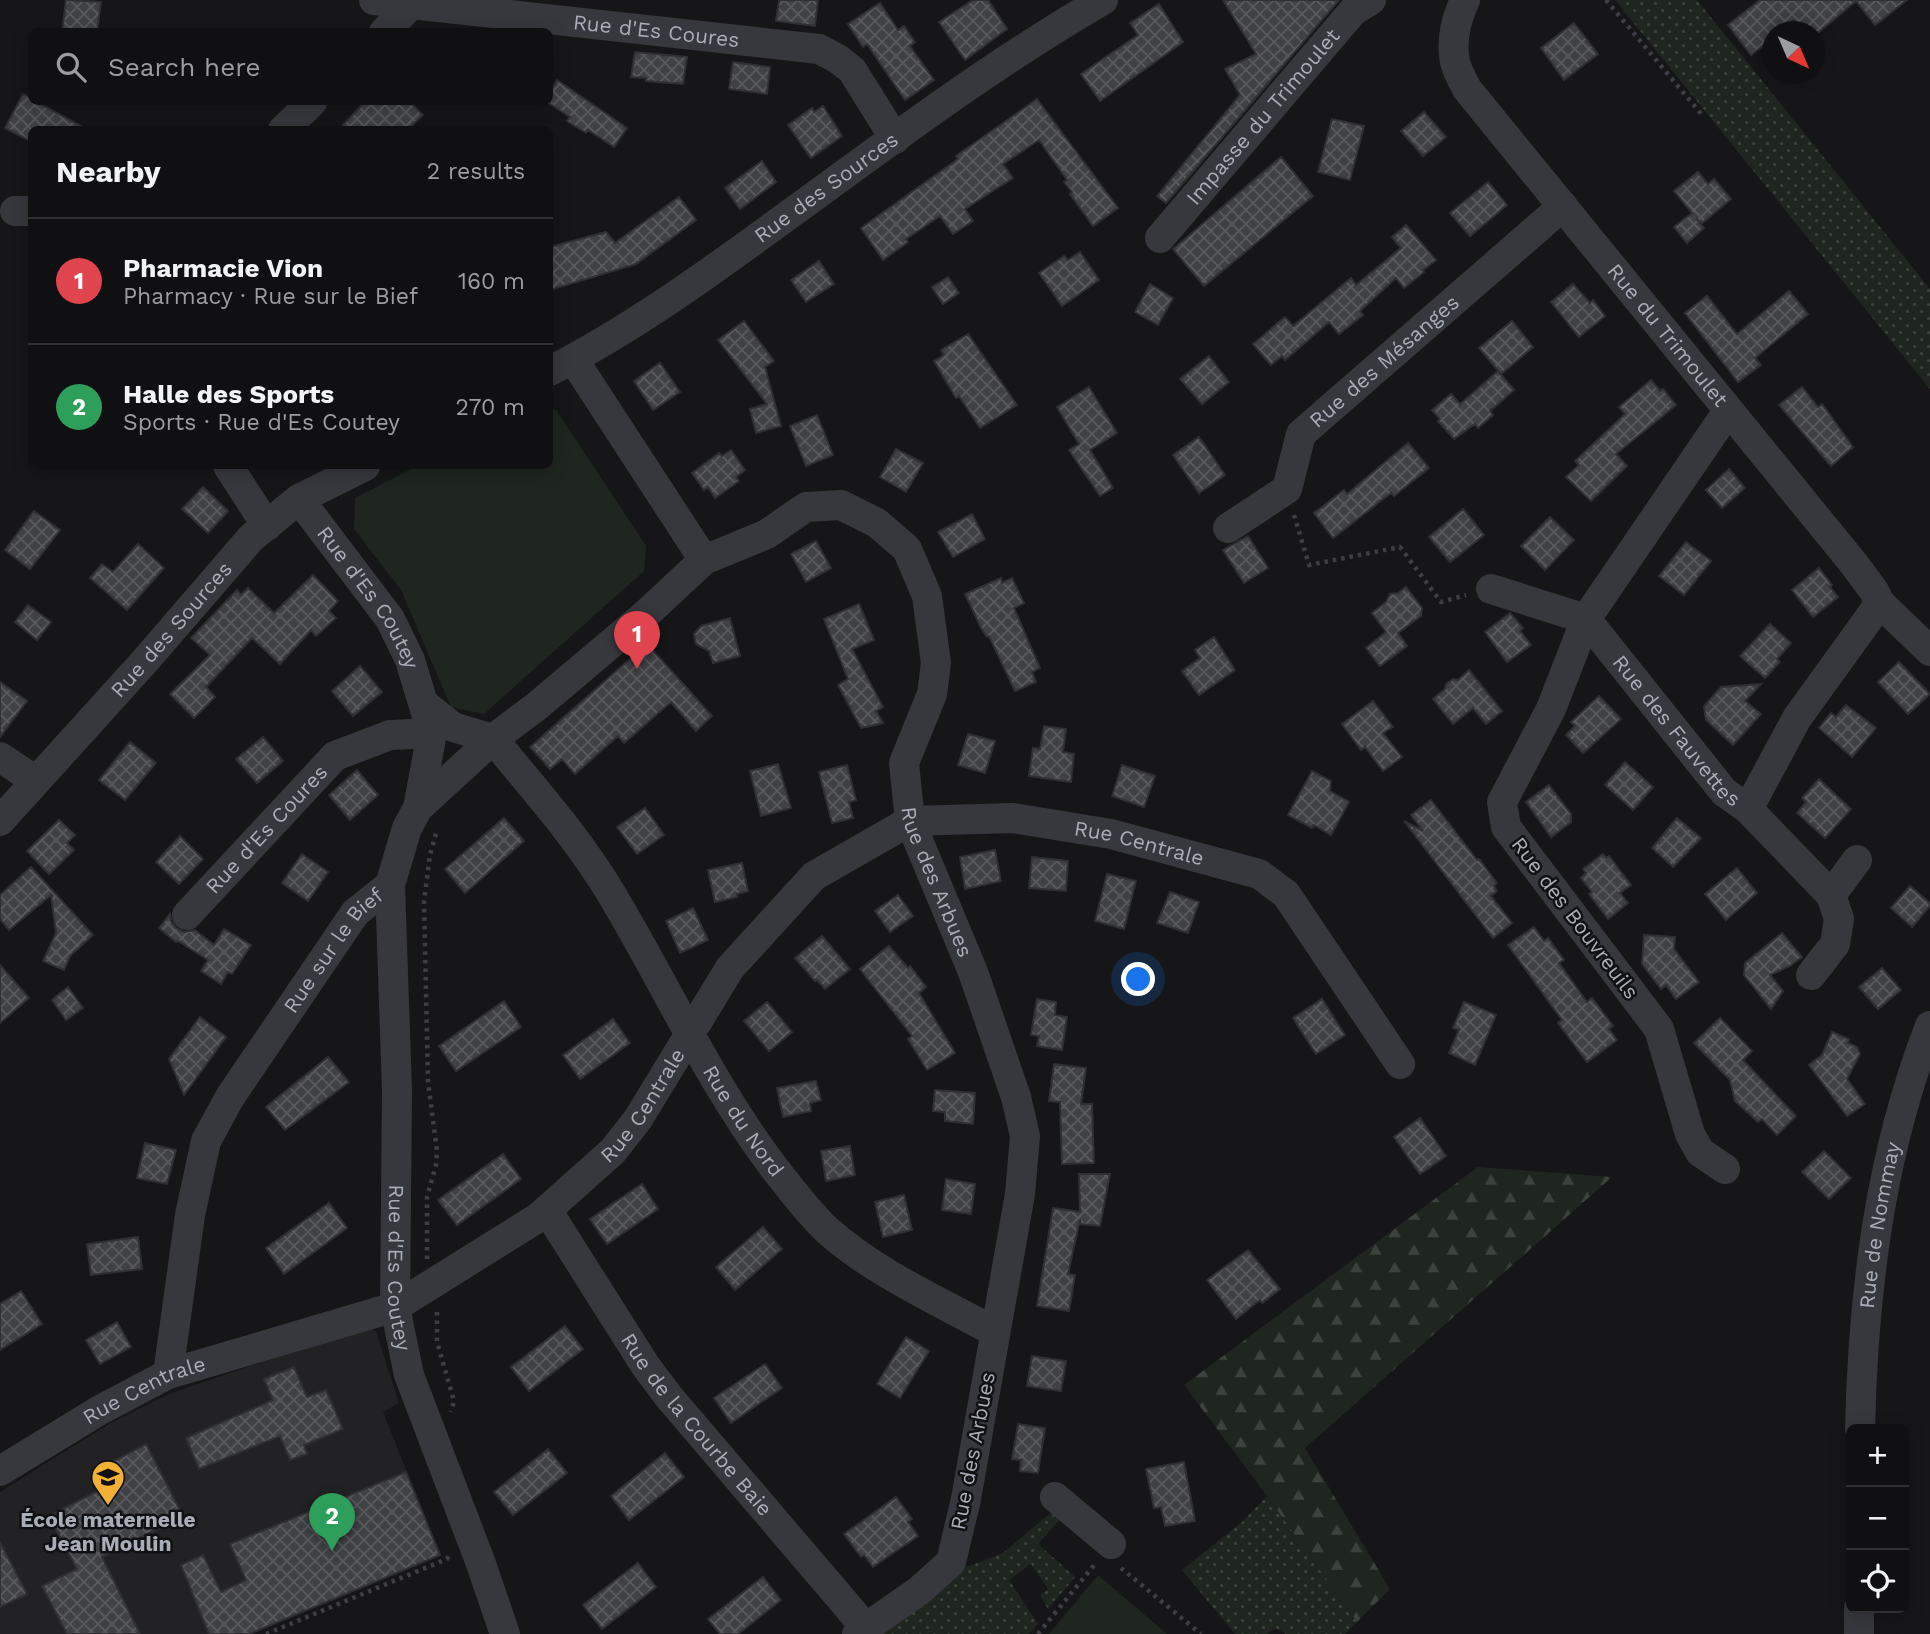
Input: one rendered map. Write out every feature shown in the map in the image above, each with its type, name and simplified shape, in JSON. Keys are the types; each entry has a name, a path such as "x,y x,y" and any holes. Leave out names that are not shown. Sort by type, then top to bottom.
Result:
{"street":[{"name":"Rue d'Es Coures","path":"374,0 414,2 819,49 852,70 895,139"},
{"name":"Rue des Sources","path":"561,365 688,287 1040,37 1103,0"},
{"name":"Impasse du Trimoulet","path":"1160,238 1353,11 1371,0"},
{"name":"Rue du Trimoulet","path":"1465,0 1457,16 1454,39 1455,64 1467,89 1854,564 1880,603 1930,651"},
{"path":"388,28 414,2"},
{"path":"287,126 309,105"},
{"name":"Rue des Mésanges","path":"1286,489 1301,434 1563,206"},
{"path":"561,365 704,560"},
{"name":"Rue des Bouvreuils","path":"1725,1169 1700,1152 1690,1134 1659,1029 1506,827 1502,802 1550,709 1586,619 1727,411"},
{"path":"230,469 267,526"},
{"name":"Rue des Sources","path":"0,821 251,538 299,499 359,469"},
{"path":"1228,528 1286,489"},
{"name":"Rue d'Es Coutey","path":"299,499 390,619 410,660 432,733 418,808"},
{"name":"Rue des Arbues","path":"704,560 767,534 806,508 841,505 877,523 907,549 927,596 936,663 932,694 904,763 910,821 973,972 1016,1097 1025,1136 1020,1194 966,1499 951,1562 920,1590 861,1631"},
{"name":"Rue sur le Bief","path":"168,1374 190,1215 206,1141 230,1097 355,913 390,885 407,828 418,808 493,739 626,630 704,560"},
{"path":"1491,589 1586,619"},
{"name":"Rue des Fauvettes","path":"1586,619 1724,792 1748,809 1797,718 1880,603"},
{"path":"424,704 453,727 493,739"},
{"name":"Rue d'Es Coures","path":"187,915 335,756 390,735 432,733"},
{"name":"Rue du Nord","path":"493,739 555,815 611,893 688,1035 744,1127 791,1190 826,1228 854,1251 995,1332"},
{"path":"0,757 36,782"},
{"path":"1748,809 1831,895 1839,919 1835,944 1811,975"},
{"name":"Rue Centrale","path":"0,1471 100,1410 168,1374 396,1307 547,1210 613,1151 638,1119 730,968 814,876 910,821 1013,818 1111,834 1259,874 1286,894 1400,1064"},
{"path":"1831,895 1857,860"},
{"name":"Rue d'Es Coutey","path":"390,885 397,1091 396,1307 409,1375 505,1634"},
{"name":"Rue de Nommay","path":"1860,1424 1864,1336 1889,1154 1930,1026"},
{"name":"Rue de la Courbe Baie","path":"547,1210 661,1386 861,1631"},
{"path":"1055,1497 1111,1552"},
{"path":"1859,1613 1859,1634"}],"path":[{"path":"1606,0 1702,115"},
{"path":"1286,489 1309,565 1399,547 1441,602 1491,589"},
{"path":"418,808 437,828 430,855 424,901 428,1082 437,1151 427,1198 427,1260 439,1320 439,1357 454,1401 447,1416 427,1424"},
{"path":"266,1634 443,1561 450,1552"},
{"path":"1038,1634 1096,1564 1111,1552 1202,1634"}],"shaded area":[{"path":"364,1327 376,1331 399,1403 383,1412 440,1555 249,1634 0,1634 0,1492 109,1424 169,1394"}],"green space":[{"path":"1615,0 1697,0 1762,84 1765,84 1930,289 1930,389"},
{"path":"553,408 646,546 644,571 484,714 451,707 401,590 354,529 355,498 411,469 553,469"},
{"path":"1478,1167 1612,1177 1305,1448 1390,1589 1357,1622 1184,1385"},
{"path":"1267,1496 1357,1622 1345,1634 1286,1634 1275,1628 1267,1634 1235,1634 1182,1570 1242,1522"},
{"path":"1057,1513 1063,1516 1038,1544 1075,1577 1048,1609 1040,1595 1048,1589 1031,1564 1009,1580 1038,1624 1029,1634 872,1634 956,1571 1003,1553 1049,1514"},
{"path":"1098,1575 1167,1634 1049,1634"}],"building":[{"path":"66,0 101,2 98,28 62,28"},
{"path":"779,0 818,0 815,26 776,21"},
{"path":"973,0 988,0 1007,29 965,60 939,22"},
{"path":"1223,0 1339,0 1166,203 1157,196 1240,95 1225,69 1256,54"},
{"path":"1760,0 1907,0 1875,25 1856,1 1825,27 1825,21 1762,21 1762,46 1751,55 1728,25"},
{"path":"880,3 898,30 904,26 915,42 910,46 934,80 905,100 867,44 863,47 848,24"},
{"path":"1159,4 1183,42 1100,101 1081,74 1138,35 1130,23"},
{"path":"1574,23 1598,54 1564,80 1541,48"},
{"path":"635,52 687,57 683,84 631,77"},
{"path":"733,62 770,67 767,94 729,89"},
{"path":"557,80 627,128 614,147 588,130 586,133 567,121 570,117 552,105 553,87"},
{"path":"23,94 28,97 28,105 42,105 81,126 28,126 28,140 5,128"},
{"path":"1037,99 1118,208 1093,226 1070,194 1072,192 1064,182 1067,180 1039,140 1003,164 1013,178 965,209 973,221 953,234 940,216 906,239 908,242 883,260 861,228"},
{"path":"362,105 413,105 423,115 411,126 342,126"},
{"path":"823,106 842,136 811,158 788,125 812,108 814,112"},
{"path":"1424,112 1446,137 1423,156 1401,131"},
{"path":"1332,119 1364,126 1350,180 1318,172"},
{"path":"1281,157 1313,196 1204,286 1173,249"},
{"path":"762,161 776,182 740,209 725,188"},
{"path":"1698,172 1708,184 1714,179 1731,199 1701,224 1696,218 1704,228 1687,243 1674,227 1692,213 1674,191"},
{"path":"1488,182 1507,205 1470,236 1450,213"},
{"path":"679,197 696,220 636,264 553,289 553,246 606,232 615,243"},
{"path":"1406,225 1436,260 1404,288 1396,278 1360,311 1363,315 1339,334 1329,322 1285,360 1282,356 1271,365 1253,344 1285,317 1293,326 1351,278 1356,285 1401,248 1392,237"},
{"path":"1080,252 1099,280 1062,306 1039,273 1064,256 1068,260"},
{"path":"819,261 834,284 806,302 791,280"},
{"path":"948,277 959,293 943,304 932,287"},
{"path":"1150,284 1173,298 1158,325 1135,312"},
{"path":"1573,284 1590,303 1593,300 1605,316 1579,337 1551,302"},
{"path":"1789,291 1808,314 1755,358 1761,365 1738,382 1685,313 1707,296 1737,334"},
{"path":"744,321 774,361 765,367 781,426 756,433 750,409 767,404 718,340"},
{"path":"1512,321 1533,347 1501,374 1479,348"},
{"path":"968,334 1017,405 980,428 959,396 956,398 934,361 944,355 941,350"},
{"path":"1209,356 1229,382 1202,404 1180,379"},
{"path":"660,363 680,392 653,410 634,381"},
{"path":"1498,371 1514,390 1490,411 1493,415 1478,428 1475,424 1454,439 1432,410 1451,394 1460,404"},
{"path":"1651,380 1660,391 1663,389 1676,405 1616,454 1627,466 1591,501 1566,477 1579,465 1575,461 1625,414 1619,407"},
{"path":"1089,387 1117,433 1090,450 1113,488 1100,496 1069,450 1079,444 1057,407"},
{"path":"1802,387 1818,407 1822,404 1853,447 1831,466 1779,405"},
{"path":"817,415 833,455 806,466 790,426"},
{"path":"1199,437 1225,475 1199,493 1173,455"},
{"path":"1408,443 1429,468 1394,496 1391,493 1333,538 1314,513 1344,490 1347,494"},
{"path":"896,449 923,463 906,492 880,477"},
{"path":"731,450 745,470 736,477 739,481 715,498 708,487 704,490 692,473 719,453 722,456"},
{"path":"1729,469 1745,488 1722,508 1706,490"},
{"path":"203,487 228,511 208,533 182,509"},
{"path":"1463,509 1484,535 1450,562 1429,537"},
{"path":"34,511 60,530 30,569 5,550"},
{"path":"972,514 985,539 953,557 938,532"},
{"path":"1550,517 1574,540 1545,570 1521,546"},
{"path":"1248,536 1268,568 1244,583 1223,550"},
{"path":"816,541 831,568 806,582 791,554"},
{"path":"1686,542 1711,561 1684,595 1659,576"},
{"path":"138,544 164,568 127,610 90,578 102,564 113,572"},
{"path":"1819,568 1838,597 1813,617 1792,590"},
{"path":"313,575 338,601 329,611 336,618 316,636 311,630 280,664 252,638 206,687 215,697 194,718 170,694 210,655 191,638 237,590 241,595 248,588 274,613"},
{"path":"1001,578 1002,583 1012,578 1024,603 1014,608 1040,668 1032,672 1036,682 1015,691 965,594"},
{"path":"1406,587 1422,608 1421,616 1398,633 1407,646 1380,666 1366,648 1386,632 1372,613 1386,602 1390,594 1398,593"},
{"path":"859,604 874,640 852,649 883,707 876,711 883,723 861,728 838,685 848,679 824,619"},
{"path":"28,605 51,622 37,640 15,622"},
{"path":"1510,613 1523,628 1520,631 1531,645 1507,662 1485,632"},
{"path":"730,618 740,656 713,663 709,651 696,644 694,634 701,626"},
{"path":"1770,624 1791,643 1777,659 1780,662 1765,678 1740,656"},
{"path":"1214,637 1235,670 1199,695 1182,671 1200,658 1195,650"},
{"path":"647,644 712,716 696,731 671,702 624,743 618,736 575,774 562,759 550,769 530,747"},
{"path":"1899,662 1930,694 1908,714 1878,682"},
{"path":"360,666 382,692 353,716 332,691"},
{"path":"1469,670 1502,711 1486,724 1473,708 1453,724 1433,699 1445,689 1446,684 1453,679 1458,680"},
{"path":"0,682 27,701 0,737"},
{"path":"1761,684 1745,701 1761,714 1733,745 1706,720 1704,706 1721,687"},
{"path":"1599,696 1621,719 1583,753 1566,735 1575,726 1571,722"},
{"path":"1373,701 1393,727 1383,733 1402,757 1383,771 1365,747 1361,750 1342,724"},
{"path":"1846,705 1876,728 1852,757 1819,728 1831,713 1836,717"},
{"path":"1044,726 1066,729 1063,752 1074,754 1071,782 1029,776 1033,748 1040,749"},
{"path":"968,734 995,741 985,773 958,765"},
{"path":"263,737 283,761 257,783 236,759"},
{"path":"130,742 156,763 125,800 99,780"},
{"path":"1625,762 1653,787 1633,810 1605,785"},
{"path":"778,764 791,808 761,816 750,771"},
{"path":"847,765 856,800 849,802 853,818 832,823 819,772"},
{"path":"1122,765 1155,776 1144,807 1112,796"},
{"path":"357,770 378,795 350,820 329,795"},
{"path":"1312,771 1331,781 1330,791 1349,802 1331,835 1288,815"},
{"path":"1819,779 1851,809 1825,838 1797,813 1806,802 1802,798"},
{"path":"1549,785 1571,814 1571,822 1551,837 1526,802"},
{"path":"1431,800 1497,883 1494,886 1497,891 1491,896 1512,923 1493,938 1404,821 1423,831 1411,815"},
{"path":"645,808 664,835 637,854 617,827"},
{"path":"504,818 524,841 465,893 445,869"},
{"path":"1677,818 1701,838 1673,867 1652,848"},
{"path":"59,820 75,835 67,843 74,850 49,874 27,851"},
{"path":"180,836 203,859 179,884 156,862"},
{"path":"995,850 1001,881 965,889 960,857"},
{"path":"302,854 328,872 308,901 282,883"},
{"path":"1603,854 1606,858 1609,856 1631,885 1620,893 1628,903 1608,919 1589,894 1592,892 1581,878 1586,873 1583,869"},
{"path":"1032,857 1068,861 1066,891 1029,888"},
{"path":"742,863 748,891 737,894 737,897 715,902 708,870"},
{"path":"31,867 93,935 70,956 64,970 43,961 56,933 51,895 9,930 0,919 0,895"},
{"path":"1737,868 1757,893 1726,920 1705,894"},
{"path":"1107,874 1136,881 1124,929 1095,921"},
{"path":"1910,886 1930,903 1912,927 1891,908"},
{"path":"1170,892 1199,902 1188,933 1157,923"},
{"path":"898,895 913,916 890,932 875,911"},
{"path":"693,908 708,940 680,953 666,921"},
{"path":"170,914 176,928 184,932 195,930 214,945 224,929 251,945 232,974 228,972 221,984 201,971 208,960 176,942 159,928"},
{"path":"1534,927 1544,941 1548,938 1564,960 1559,963 1587,1002 1592,998 1613,1026 1609,1029 1617,1040 1587,1062 1558,1023 1562,1020 1508,945"},
{"path":"1782,933 1802,957 1770,975 1783,991 1771,1009 1744,975 1745,963"},
{"path":"1644,935 1675,937 1674,949 1699,982 1676,999 1666,985 1661,989 1642,964"},
{"path":"822,936 850,969 825,989 795,958"},
{"path":"889,946 908,968 910,966 926,987 919,993 955,1053 927,1070 908,1039 912,1036 860,969"},
{"path":"0,965 29,998 0,1023"},
{"path":"1882,968 1901,990 1878,1009 1859,987"},
{"path":"68,987 83,1008 66,1020 52,1000"},
{"path":"1037,999 1056,1002 1055,1015 1067,1017 1062,1050 1037,1046 1039,1036 1031,1035"},
{"path":"1322,999 1345,1035 1316,1054 1293,1018"},
{"path":"504,1001 521,1027 456,1071 439,1046"},
{"path":"767,1002 792,1032 769,1051 744,1021"},
{"path":"1464,1002 1496,1015 1475,1065 1449,1053 1459,1030 1453,1028"},
{"path":"200,1017 226,1037 184,1095 169,1059"},
{"path":"1720,1018 1752,1051 1743,1060 1796,1116 1777,1135 1762,1119 1758,1122 1735,1101 1730,1080 1694,1043"},
{"path":"613,1019 630,1043 580,1079 563,1055"},
{"path":"1832,1032 1849,1039 1848,1043 1857,1047 1860,1054 1847,1079 1865,1104 1847,1116 1809,1065 1822,1055"},
{"path":"328,1057 349,1082 285,1130 266,1107"},
{"path":"1054,1064 1086,1068 1081,1104 1092,1104 1094,1163 1062,1164 1060,1102 1049,1101"},
{"path":"816,1081 821,1100 810,1103 811,1111 783,1117 777,1088"},
{"path":"935,1090 975,1093 973,1124 945,1121 945,1112 933,1111"},
{"path":"1420,1118 1446,1156 1420,1174 1394,1137"},
{"path":"145,1143 176,1150 167,1184 137,1178"},
{"path":"850,1146 855,1175 826,1181 821,1151"},
{"path":"1824,1151 1851,1178 1829,1199 1802,1172"},
{"path":"503,1154 521,1179 457,1225 438,1200"},
{"path":"1079,1174 1110,1174 1100,1226 1080,1224 1080,1219 1068,1274 1075,1275 1069,1311 1037,1306 1053,1208 1080,1212"},
{"path":"946,1179 975,1184 971,1214 942,1210"},
{"path":"642,1184 658,1209 607,1244 590,1219"},
{"path":"904,1195 912,1230 883,1237 875,1202"},
{"path":"329,1203 347,1228 284,1274 266,1248"},
{"path":"763,1227 782,1249 735,1290 716,1267"},
{"path":"138,1237 142,1269 91,1275 87,1244"},
{"path":"1248,1250 1280,1289 1262,1303 1260,1300 1236,1319 1207,1280"},
{"path":"21,1291 42,1324 0,1350 0,1304"},
{"path":"117,1322 131,1347 100,1364 86,1340"},
{"path":"565,1326 583,1349 529,1391 511,1367"},
{"path":"906,1337 929,1351 900,1398 877,1384"},
{"path":"1032,1356 1066,1361 1061,1391 1027,1386"},
{"path":"765,1364 782,1388 731,1423 714,1398"},
{"path":"294,1367 307,1397 326,1390 343,1429 304,1445 307,1454 290,1460 280,1436 199,1469 186,1438 273,1400 264,1379"},
{"path":"1018,1424 1045,1428 1038,1473 1020,1471 1021,1460 1012,1459"},
{"path":"146,1444 183,1516 102,1557 140,1634 67,1634 42,1586 77,1569 49,1516 119,1480 110,1463"},
{"path":"548,1449 567,1473 513,1515 494,1492"},
{"path":"665,1453 684,1477 629,1520 611,1496"},
{"path":"1184,1462 1195,1521 1165,1526 1161,1507 1154,1508 1146,1469"},
{"path":"406,1472 440,1555 249,1634 209,1634 181,1565 203,1555 221,1592 246,1580 230,1544"},
{"path":"896,1497 912,1519 908,1522 918,1536 873,1567 864,1555 861,1557 844,1534"},
{"path":"0,1542 27,1594 0,1607"},
{"path":"638,1563 656,1587 602,1629 583,1605"},
{"path":"763,1577 781,1600 738,1634 720,1634 708,1619"}],"place":[{"name":"Pharmacie Vion","path":"637,669"},
{"name":"École maternelle Jean Moulin","path":"108,1507"},
{"name":"Halle des Sports","path":"332,1551"}]}
